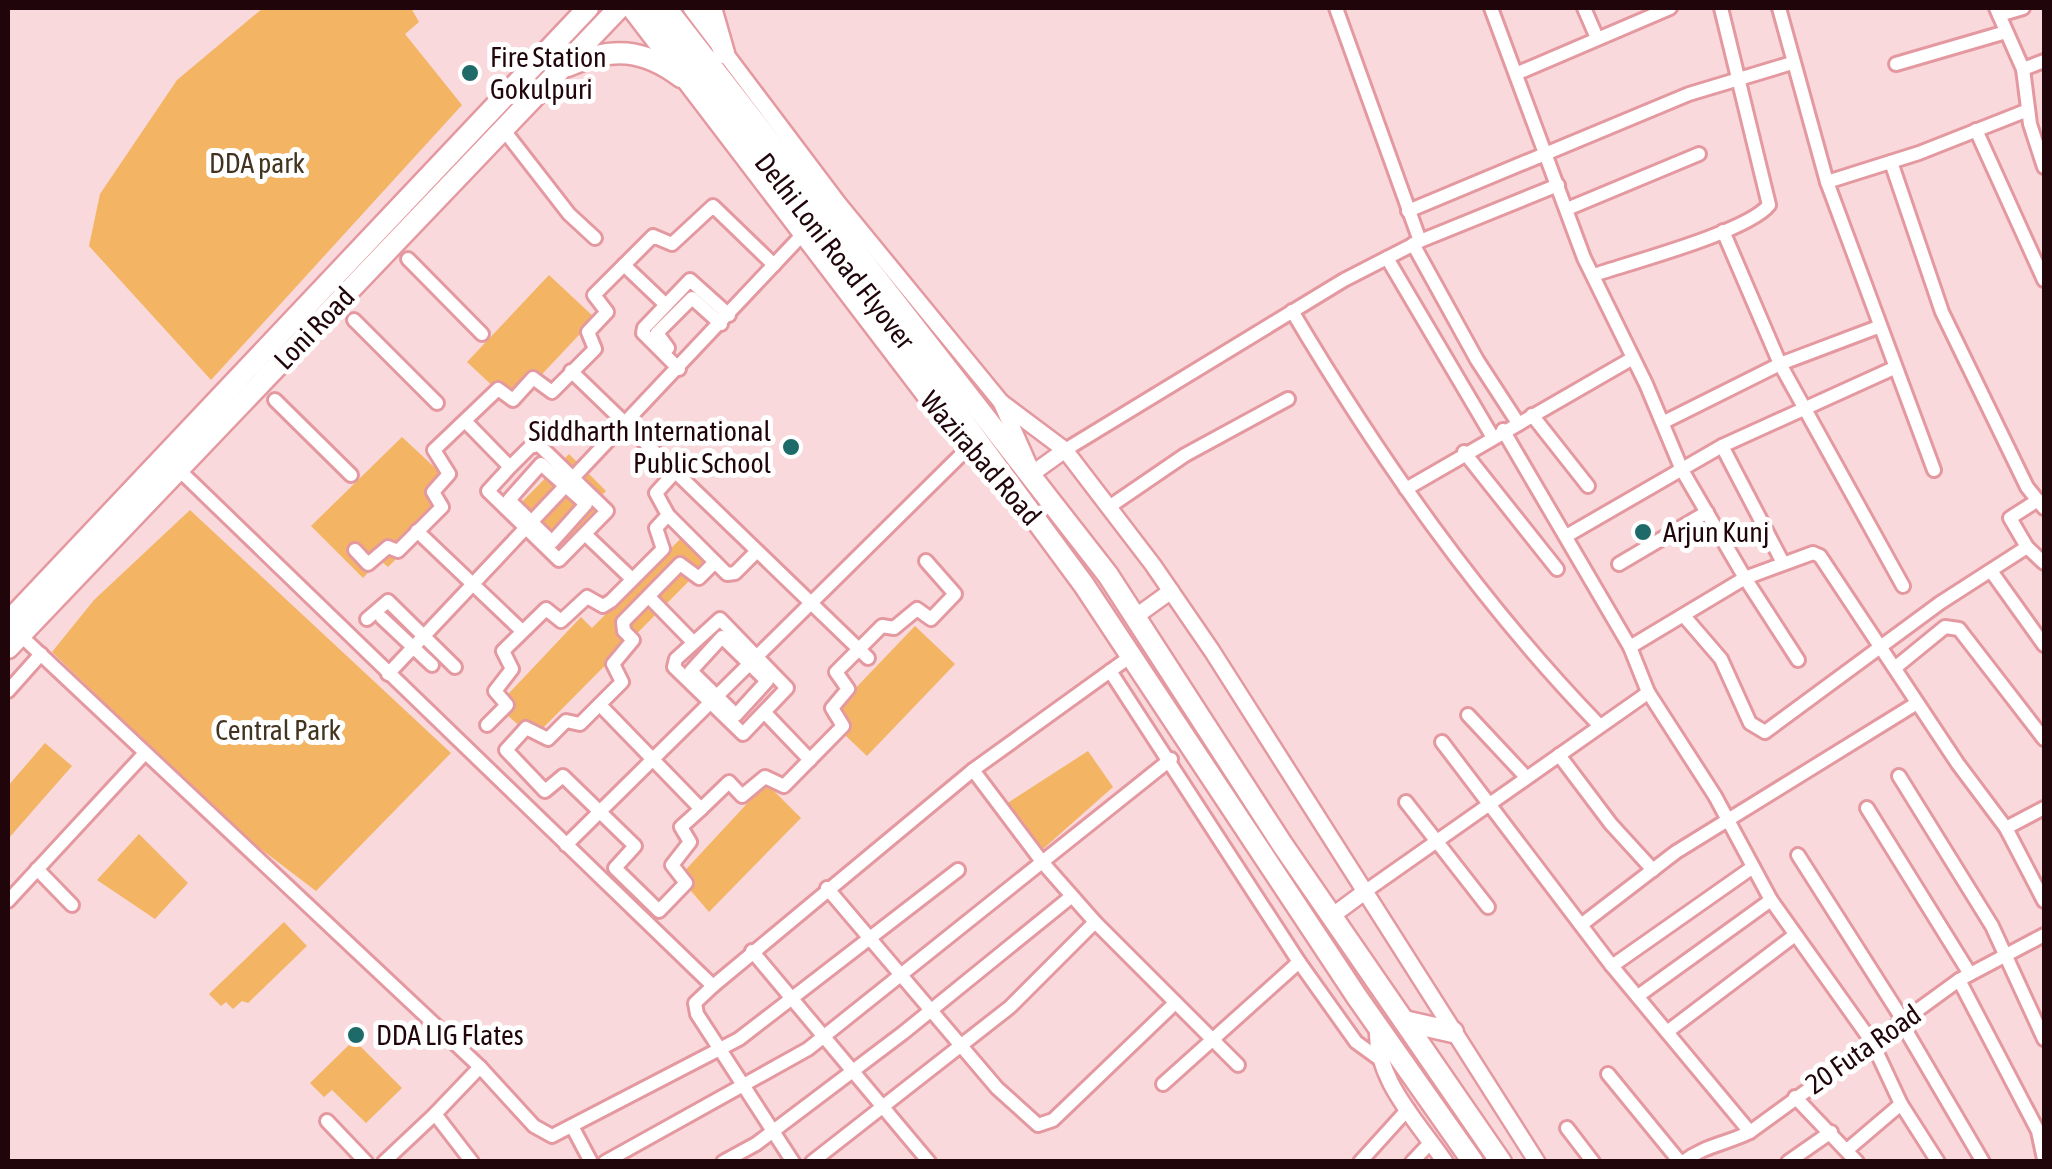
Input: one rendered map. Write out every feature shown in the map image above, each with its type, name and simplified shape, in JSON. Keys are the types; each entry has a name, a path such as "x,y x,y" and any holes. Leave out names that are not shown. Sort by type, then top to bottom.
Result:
{"highway":[{"path":"562,8 549,65 623,51 657,59 682,77"},
{"name":"Loni Road","path":"172,463 503,129 588,8"},
{"name":"Loni Road","path":"11,632 549,65 619,8"},
{"name":"Delhi Loni Road Flyover","path":"645,8 973,428 1031,486"},
{"name":"Delhi Loni Road Flyover","path":"666,8 973,428"},
{"path":"711,8 724,53"},
{"name":"Wazirabad Road","path":"1031,486 1135,617 1332,916 1501,1162"},
{"name":"Wazirabad Road","path":"1031,486 1132,656 1473,1162"},
{"path":"1404,1021 1454,1032"}],"street":[{"name":"Wazirabad Road","path":"629,8 940,416 973,428 1031,486"},
{"name":"Wazirabad Road","path":"691,8 838,202 1002,402 1031,486"},
{"path":"1336,8 1416,243 1476,360 1518,423"},
{"path":"1490,8 1566,208 1682,470 1798,660"},
{"path":"1584,8 1597,38"},
{"path":"1518,74 1670,8"},
{"path":"1594,274 1723,231 1762,212 1769,204 1721,8"},
{"path":"1779,8 1827,182 1934,470"},
{"path":"2023,8 1997,11 2023,69 2028,110 2043,157"},
{"path":"1896,64 2006,32"},
{"path":"2023,69 2044,61"},
{"path":"1408,211 1547,150 1736,78 1792,63"},
{"path":"1827,182 2028,110"},
{"path":"503,129 568,214 595,238"},
{"path":"1976,130 2044,280"},
{"path":"1566,208 1699,154"},
{"path":"1891,162 1942,312 2041,504 2010,518 2027,546 2044,563"},
{"path":"1031,486 1065,450 1292,310 1416,243 1558,185"},
{"path":"355,550 368,564 388,547 398,551 442,507 433,492 449,474 434,450 500,389 513,400 535,378 552,392 595,349 588,332 607,312 594,295 656,234 672,244 711,206 774,265"},
{"path":"1723,231 1780,364 1903,586"},
{"path":"388,674 802,235"},
{"path":"1387,258 1568,535 1630,647 1648,692 1729,822 1771,900 1872,1042 1901,1104 1938,1162"},
{"path":"408,259 482,334"},
{"path":"624,266 666,305"},
{"path":"681,366 643,333 666,305 693,280 725,319"},
{"path":"681,366 657,333 692,298 725,319"},
{"path":"1292,310 1406,488 1500,616 1598,725"},
{"path":"354,320 437,402"},
{"path":"1664,422 1780,364 1878,327"},
{"path":"1406,488 1633,358"},
{"path":"1568,535 1722,446 1805,405 1894,368"},
{"path":"571,372 863,654"},
{"path":"1109,506 1185,455 1288,399"},
{"path":"275,400 351,475"},
{"path":"1002,402 1065,450 1171,591 1537,1162"},
{"path":"1532,416 1588,486"},
{"path":"465,421 510,467"},
{"path":"566,844 811,603 973,428"},
{"path":"510,467 488,492 558,560 607,511 571,481 544,464 510,498 527,527 554,541 586,506 571,481 538,445 530,447 510,467"},
{"path":"1722,446 1782,561"},
{"path":"1464,452 1557,569"},
{"path":"172,463 713,986"},
{"path":"676,472 656,493 668,514 715,562 730,575 757,551"},
{"path":"1620,564 1708,512"},
{"path":"487,725 506,705 495,690 512,668 501,654 546,609 561,620 586,597 603,606 663,549 656,528 668,514"},
{"path":"417,531 522,631"},
{"path":"586,535 632,579"},
{"path":"1684,616 1721,659 1750,723 1765,732 2027,546"},
{"path":"1630,647 1745,578 1806,553 1820,556 2040,878 2044,901"},
{"path":"715,562 699,578 680,564 624,622 624,631 633,640 613,664 622,682 580,724 566,720 548,739 526,728 506,750 546,791 562,776 635,846 615,869 658,911 686,883 672,865 690,842 681,828 729,782 742,796 765,777 784,786 842,726 832,708 848,689 836,672 863,654 882,626 894,628 918,609 931,619 955,594 926,561"},
{"path":"1991,570 2044,645"},
{"path":"1135,617 1171,591"},
{"path":"648,596 693,642"},
{"path":"432,665 374,618 388,601 455,667"},
{"path":"720,619 753,660 766,683 737,714 712,700 674,667 693,642 720,619"},
{"path":"1896,666 1945,627 1959,628 2044,738"},
{"path":"11,632 41,654 480,1067 543,1133 552,1136 720,1050 793,1000 958,870"},
{"path":"725,638 753,660 786,688 765,713 739,734 692,671 725,638"},
{"path":"8,691 41,654"},
{"path":"793,1162 697,1014 696,1003 827,888 973,770 1132,656"},
{"path":"1110,671 1299,962 1356,1042 1378,1058 1445,1162"},
{"path":"1332,916 1648,692"},
{"path":"1581,925 1654,870 1917,703"},
{"path":"600,704 701,809"},
{"path":"765,713 810,760"},
{"path":"1468,715 1526,776"},
{"path":"1442,742 1612,966 1750,1132"},
{"path":"8,901 145,753"},
{"path":"1559,754 1611,824 1654,870"},
{"path":"605,1162 824,1037 1170,759"},
{"path":"973,770 1072,896 1238,1065"},
{"path":"1899,776 2008,956 2044,1039"},
{"path":"1406,802 1438,838 1488,907"},
{"path":"1867,808 1964,977 2038,1131 2044,1158"},
{"path":"2006,828 2044,808"},
{"path":"1798,855 1902,1021 1982,1162"},
{"path":"1612,966 1752,867"},
{"path":"37,869 72,906"},
{"path":"827,888 961,1046 1028,1121 1038,1125 1052,1120 1175,1004"},
{"path":"723,1162 773,1131 932,1011 1072,896"},
{"path":"1638,996 1771,900"},
{"path":"812,1162 1010,1007 1096,922"},
{"name":"20 Futa Road","path":"1682,1162 1704,1146 1730,1142 1750,1132 1964,977 2044,934"},
{"path":"1668,1032 1795,935"},
{"path":"752,952 929,1162"},
{"path":"1162,1084 1299,962"},
{"path":"1378,1024 1378,1058"},
{"path":"384,1162 480,1067"},
{"path":"1608,1074 1682,1162"},
{"path":"1795,1097 1858,1162"},
{"path":"1846,1150 1901,1104"},
{"path":"1360,1162 1408,1109"},
{"path":"435,1114 472,1162"},
{"path":"326,1121 366,1162"},
{"path":"573,1128 590,1162"},
{"path":"1568,1128 1593,1162"},
{"path":"1788,1162 1831,1132"},
{"path":"1412,1162 1431,1142"}],"green space":[{"name":"DDA park","path":"263,8 411,8 419,22 405,34 462,105 211,380 89,246 100,194 177,80"},
{"path":"549,275 595,318 513,405 467,362"},
{"path":"402,437 446,478 427,497 442,513 388,567 380,560 363,578 311,526"},
{"path":"569,454 606,491 591,506 605,520 566,560 514,510"},
{"name":"Central Park","path":"190,510 451,753 316,891 240,833 52,652 94,600"},
{"path":"690,529 721,560 696,574 533,738 497,706 581,617 592,628"},
{"path":"915,626 955,664 867,756 827,718"},
{"path":"45,743 72,766 8,839 8,786"},
{"path":"1088,751 1113,787 1043,849 1006,804"},
{"path":"766,783 801,818 709,912 679,877"},
{"path":"139,834 188,883 155,919 97,880"},
{"path":"284,922 307,946 248,1003 242,1001 233,1009 226,1002 221,1006 209,994"},
{"path":"354,1040 402,1088 366,1123 332,1090 324,1097 310,1083"}],"place":[{"name":"Fire Station Gokulpuri","path":"470,73"},
{"name":"Siddharth International Public School","path":"791,447"},
{"name":"Arjun Kunj","path":"1643,532"},
{"name":"DDA LIG Flates","path":"356,1035"}]}
